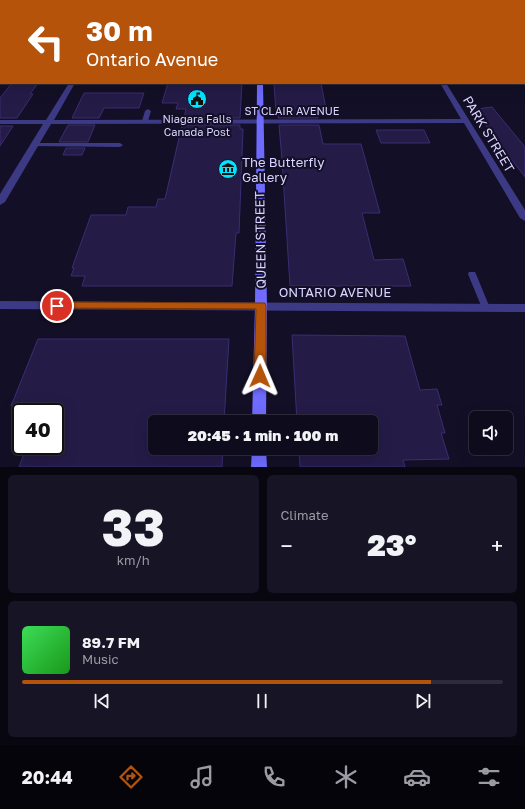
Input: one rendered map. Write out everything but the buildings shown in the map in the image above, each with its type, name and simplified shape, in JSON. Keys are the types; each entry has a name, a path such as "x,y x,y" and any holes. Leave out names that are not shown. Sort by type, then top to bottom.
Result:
{"street":[{"path":"0,202 71,84"},
{"name":"QUEEN STREET","path":"259,415 261,306 260,84"},
{"name":"PARK STREET","path":"445,84 465,121 525,218"},
{"name":"ST CLAIR AVENUE","path":"0,122 465,121"},
{"name":"ONTARIO AVENUE","path":"0,306 525,308"},
{"path":"259,455 259,467"}],"lane":[{"path":"145,121 148,110"},
{"path":"35,145 120,145"},
{"path":"472,274 486,308"}],"place":[{"name":"Niagara Falls Canada Post","path":"197,99"},
{"name":"The Butterfly Gallery","path":"228,169"}],"route":[{"path":"57,306 261,306 260,376"}]}
